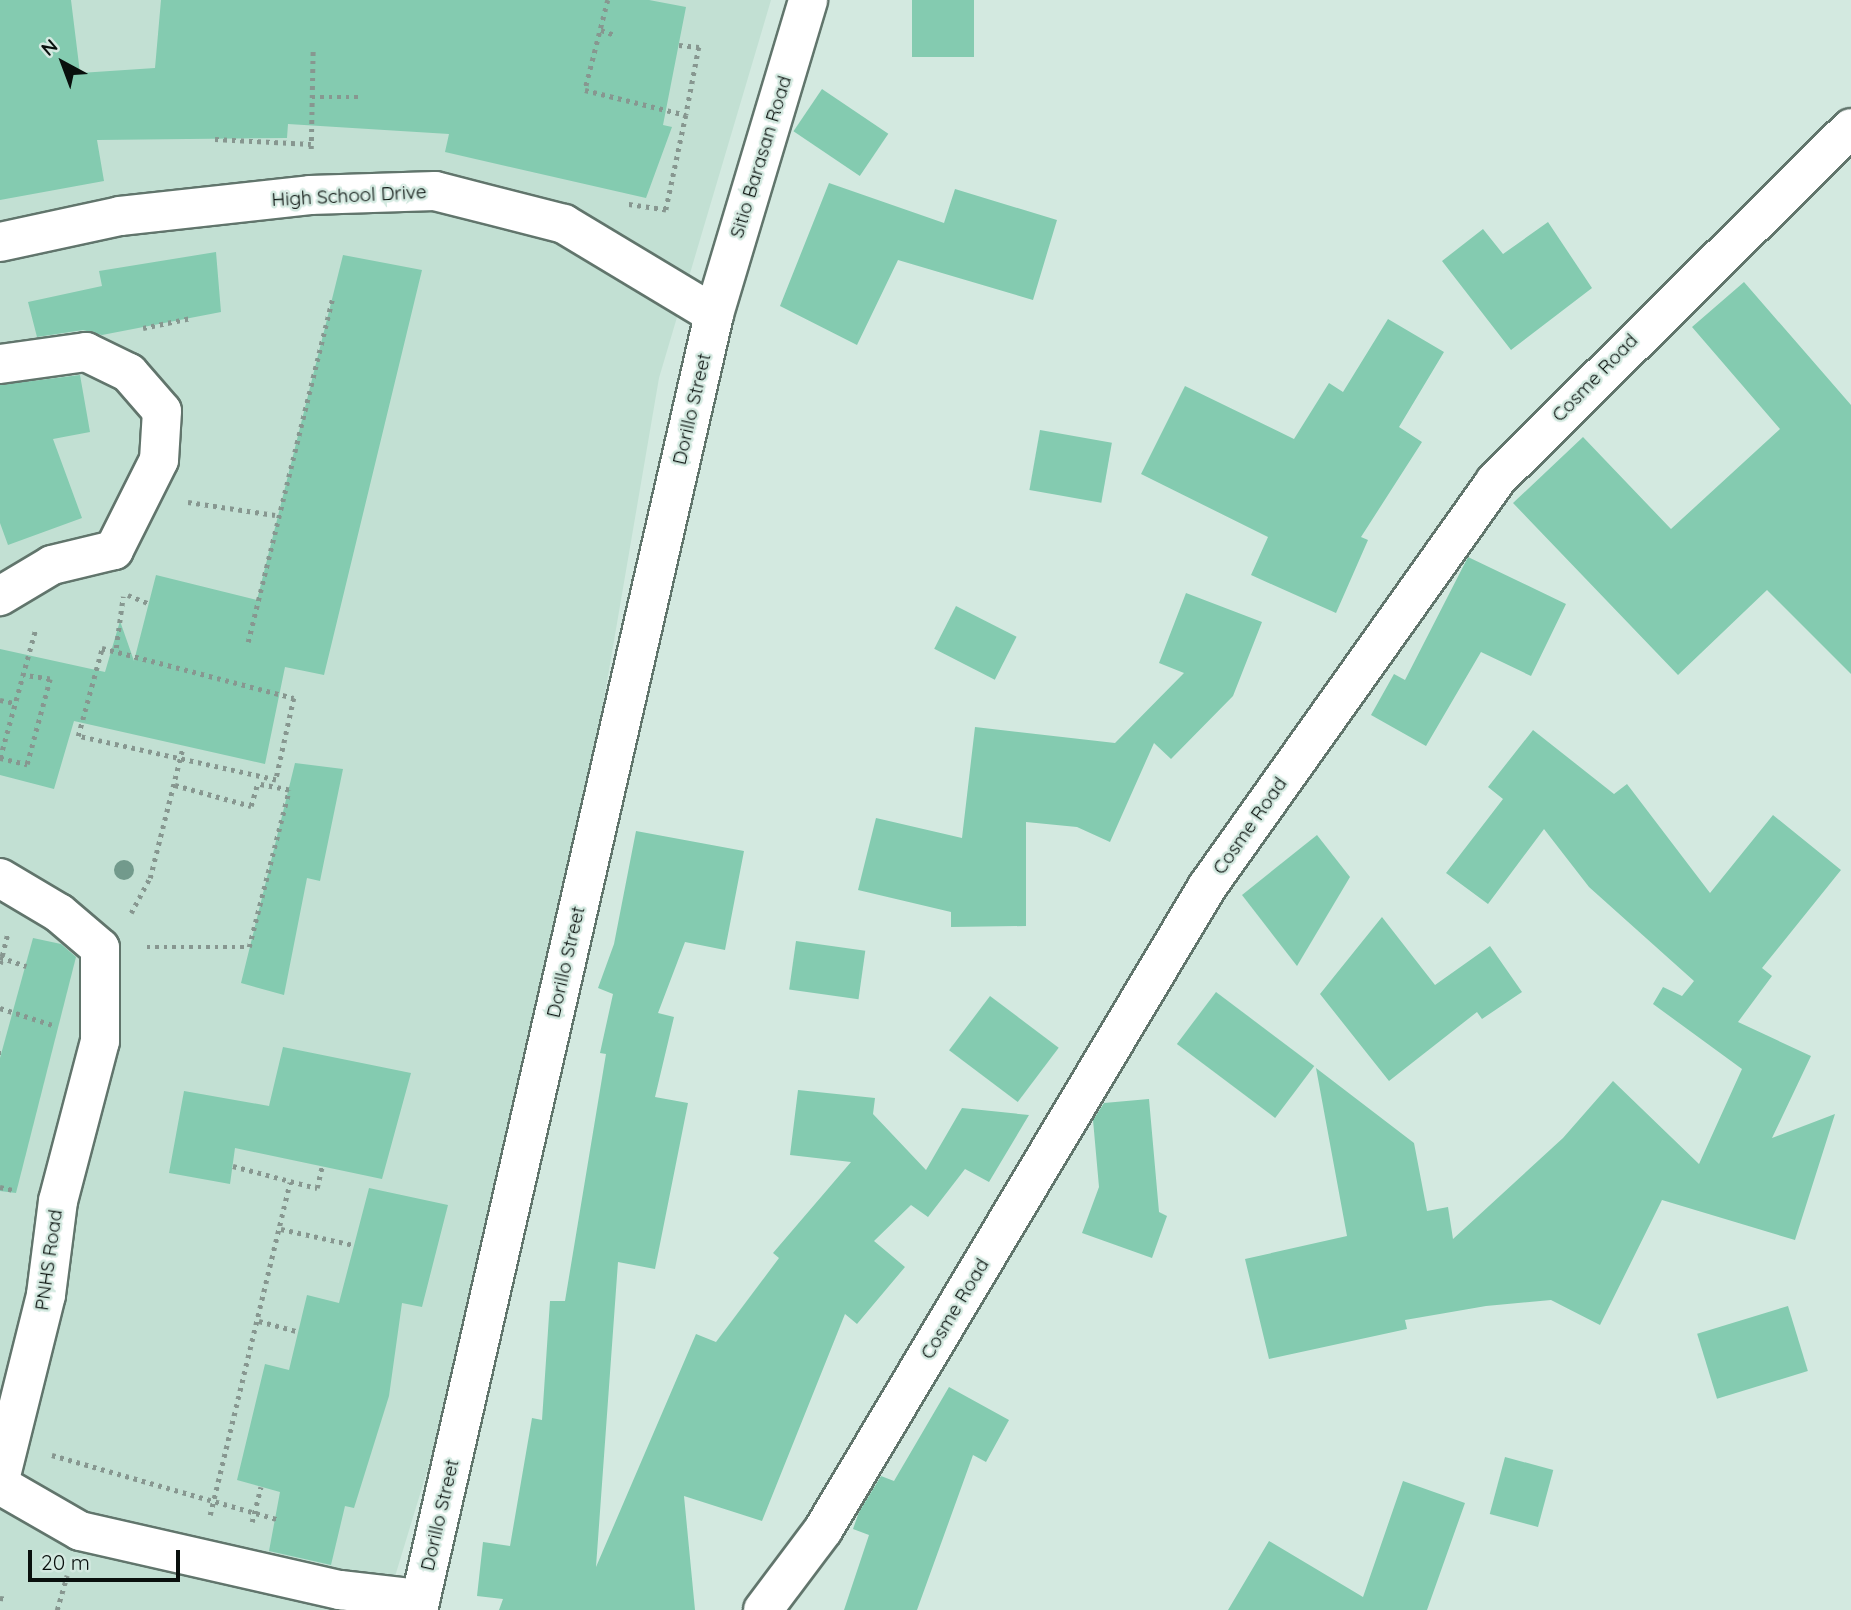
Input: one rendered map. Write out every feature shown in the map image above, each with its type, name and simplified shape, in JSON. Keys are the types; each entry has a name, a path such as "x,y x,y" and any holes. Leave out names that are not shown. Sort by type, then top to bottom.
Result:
{"street":[{"name":"Sitio Barasan Road","path":"714,314 808,0"},
{"name":"Cosme Road","path":"763,1610 823,1530 1207,887 1494,481 1851,128"},
{"name":"High School Drive","path":"0,242 120,216 310,195 435,191 564,223 714,314"},
{"name":"Dorillo Street","path":"419,1604 714,314"},
{"path":"0,364 86,352 129,373 162,411 159,460 114,550 52,565 0,596"},
{"path":"0,878 59,913 100,948"},
{"name":"PNHS Road","path":"5,1461 46,1295 58,1200 100,1041 100,948"},
{"path":"0,1485 80,1531 199,1555 340,1590 419,1604"}],"path":[{"path":"608,0 585,90 686,115"},
{"path":"601,30 615,36"},
{"path":"666,211 699,47 679,44"},
{"path":"310,195 313,48"},
{"path":"312,97 360,97"},
{"path":"215,139 311,144"},
{"path":"248,642 275,515 332,300"},
{"path":"180,508 187,501 275,515"},
{"path":"22,675 50,679 27,764 0,758 14,703 52,565"},
{"path":"117,648 130,585"},
{"path":"102,648 117,648 294,698 276,780 179,762 78,736 102,648"},
{"path":"0,701 14,703"},
{"path":"100,948 130,915 150,878 183,747"},
{"path":"175,785 251,806 260,777"},
{"path":"100,948 249,947 289,790 257,784"},
{"path":"0,957 26,966"},
{"path":"0,1008 100,1041"},
{"path":"233,1166 317,1188 322,1166"},
{"path":"199,1555 259,1321 290,1182"},
{"path":"281,1229 354,1245"},
{"path":"259,1321 298,1331"},
{"path":"5,1461 214,1501 276,1518"},
{"path":"254,1512 261,1487"},
{"path":"0,1598 8,1599"}],"shaded area":[{"path":"0,0 771,0 659,378 597,740 449,1399 393,1583 393,1610 0,1610"}],"building":[{"path":"0,0 71,0 80,73 155,68 161,0 649,0 686,7 663,125 672,127 646,198 445,152 449,134 288,124 287,138 97,140 104,181 0,200"},
{"path":"912,0 974,0 974,57 912,57"},
{"path":"822,89 888,134 860,176 793,131"},
{"path":"829,183 944,223 955,189 1057,220 1033,300 898,260 857,345 780,306"},
{"path":"1548,222 1592,288 1511,350 1442,261 1483,229 1503,254"},
{"path":"216,252 221,312 102,335 83,330 37,337 28,302 102,286 99,271"},
{"path":"343,255 422,270 324,675 285,667 265,764 74,721 54,789 0,775 0,649 105,672 120,621 134,661 156,575 257,600"},
{"path":"1744,282 1851,405 1851,674 1767,590 1678,675 1513,503 1583,437 1671,529 1780,429 1692,327"},
{"path":"1388,319 1444,352 1399,427 1422,442 1361,537 1368,540 1336,613 1251,575 1268,537 1141,474 1185,386 1294,439 1329,383 1343,392"},
{"path":"80,375 90,432 53,439 82,518 8,545 0,523 0,385"},
{"path":"1040,430 1112,443 1101,503 1029,490"},
{"path":"1468,557 1566,604 1531,676 1481,652 1426,746 1371,715 1394,674 1405,680"},
{"path":"1186,593 1262,622 1233,696 1171,759 1154,743 1110,842 1077,827 1026,822 1026,926 951,927 951,912 858,890 876,818 962,838 975,727 1115,743 1184,673 1159,663"},
{"path":"956,606 1017,637 995,680 934,649"},
{"path":"1533,730 1614,794 1627,784 1710,893 1773,815 1841,870 1762,968 1772,976 1738,1022 1811,1056 1772,1138 1835,1114 1795,1240 1662,1200 1600,1325 1551,1300 1486,1306 1405,1320 1407,1329 1269,1359 1245,1259 1347,1236 1316,1068 1414,1143 1427,1211 1448,1207 1453,1239 1563,1138 1613,1081 1699,1164 1742,1069 1653,1004 1663,987 1682,996 1694,981 1589,887 1544,829 1488,904 1446,873 1503,799 1488,787"},
{"path":"295,763 343,769 320,881 307,878 284,995 241,983"},
{"path":"636,831 744,851 725,950 685,942 658,1013 674,1017 655,1097 688,1103 655,1269 618,1262 596,1567 696,1334 716,1342 779,1258 773,1253 851,1162 790,1155 798,1090 875,1098 873,1114 926,1170 962,1108 1029,1115 989,1182 965,1169 928,1217 911,1205 874,1241 905,1267 857,1324 845,1314 762,1521 684,1496 695,1610 499,1610 503,1599 477,1596 483,1542 510,1546 532,1418 542,1420 550,1301 565,1301 606,1054 600,1053 613,994 598,988 614,944"},
{"path":"1317,835 1350,877 1297,966 1242,895"},
{"path":"1382,917 1435,985 1490,946 1522,992 1482,1019 1477,1012 1389,1081 1320,994"},
{"path":"33,938 61,944 76,957 16,1193 0,1191 0,1058"},
{"path":"796,941 865,951 858,999 789,990"},
{"path":"1216,992 1314,1066 1275,1118 1177,1044"},
{"path":"990,996 1059,1048 1018,1102 949,1050"},
{"path":"283,1047 411,1073 382,1179 235,1148 230,1184 169,1173 184,1091 269,1106"},
{"path":"1149,1099 1159,1212 1167,1216 1152,1258 1082,1233 1099,1187 1093,1120 1104,1103"},
{"path":"369,1188 448,1205 422,1307 402,1303 389,1396 354,1508 345,1506 331,1565 269,1551 280,1492 237,1480 265,1364 289,1370 307,1295 339,1303"},
{"path":"1788,1306 1808,1371 1717,1399 1697,1334"},
{"path":"949,1387 1009,1420 986,1462 973,1455 917,1610 844,1610 869,1535 853,1529 859,1512 881,1476 894,1481"},
{"path":"1505,1457 1553,1470 1538,1527 1490,1514"},
{"path":"1403,1481 1465,1503 1427,1610 1228,1610 1269,1541 1363,1597"}]}
